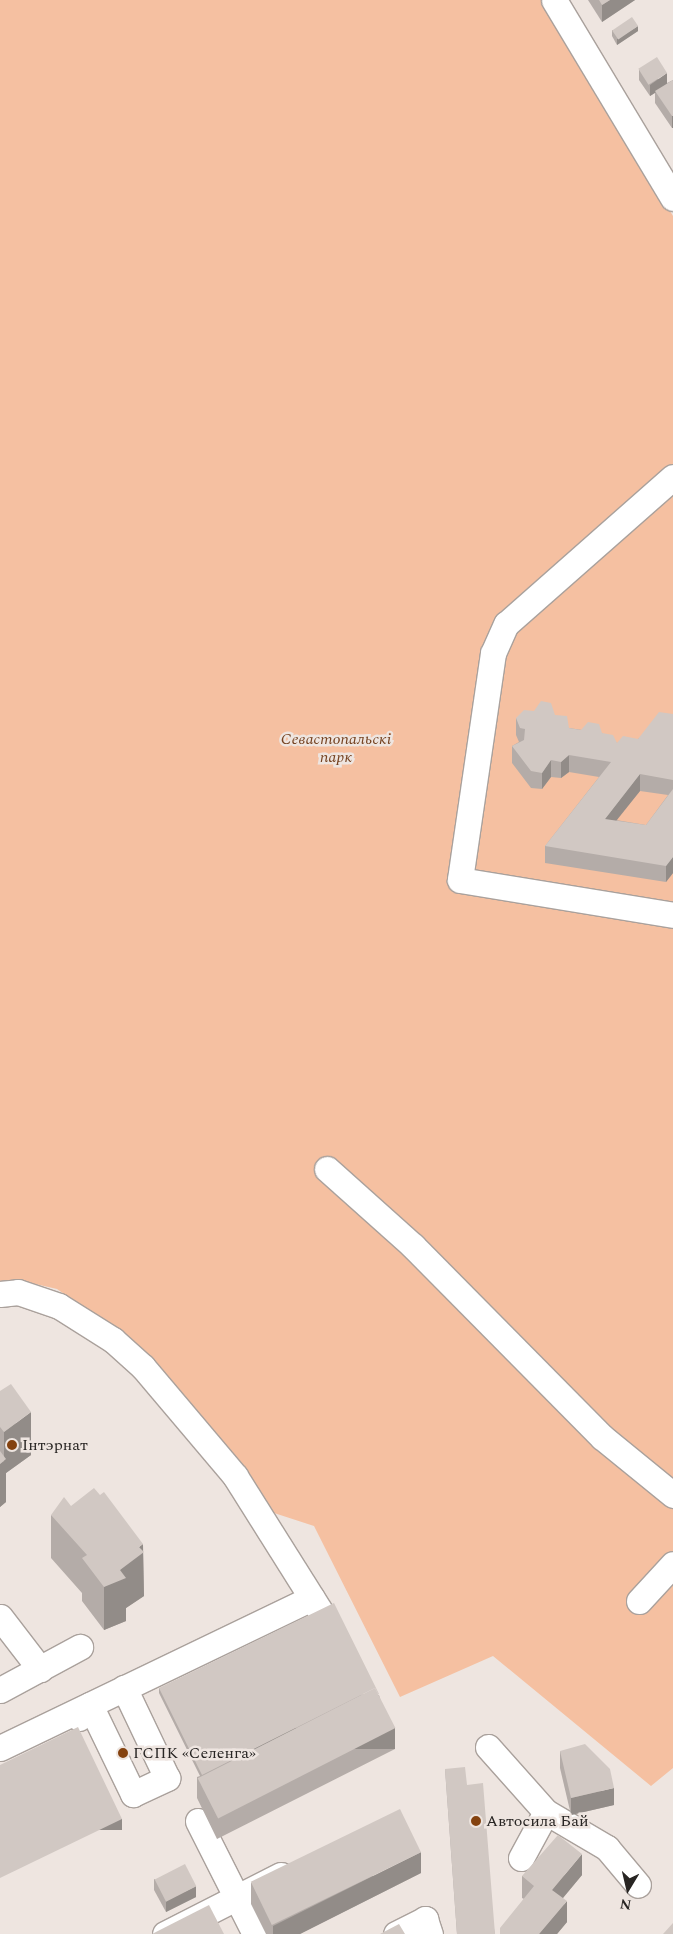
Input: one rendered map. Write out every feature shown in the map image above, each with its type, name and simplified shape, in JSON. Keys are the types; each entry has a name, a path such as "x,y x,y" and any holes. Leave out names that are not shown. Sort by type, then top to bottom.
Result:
{"street":[{"path":"554,0 664,162 673,198"},
{"path":"673,477 506,624 493,653 460,880 673,915"},
{"path":"327,1169 412,1246 602,1437 673,1495"},
{"path":"0,1294 18,1292 59,1306 112,1340 143,1367 235,1476 317,1606 124,1688 0,1748"},
{"path":"639,1601 673,1564"},
{"path":"3,1627 40,1669"},
{"path":"0,1690 80,1647"},
{"path":"90,1704 133,1794 167,1778 124,1688"},
{"path":"67,1744 68,1734 90,1704"},
{"path":"488,1747 546,1812 607,1848 638,1885"},
{"path":"522,1858 546,1812"},
{"path":"198,1821 255,1934"},
{"path":"166,1934 304,1863"},
{"path":"396,1934 425,1919 430,1934"}],"green space":[{"name":"Севастопальскі парк","path":"0,0 544,0 673,216 673,1768 651,1786 493,1656 400,1697 314,1526 271,1512 246,1468 144,1350 57,1289 18,1280 0,1282"}],"building":[{"path":"599,0 610,0 602,5"},
{"path":"632,17 638,26 618,40 612,30"},
{"path":"657,57 667,73 648,85 638,69"},
{"path":"673,80 673,116 672,116 655,91"},
{"path":"541,701 551,703 555,715 567,716 569,728 581,730 588,722 599,724 602,733 613,735 617,743 623,736 638,739 659,712 673,714 673,780 640,774 605,819 646,825 673,789 673,857 666,866 545,846 611,762 569,755 561,762 551,760 542,773 531,771 512,746 524,740 525,729 520,728 516,718 524,710 534,711"},
{"path":"11,1384 31,1412 4,1432 0,1427 0,1391"},
{"path":"0,1451 6,1459 0,1464"},
{"path":"94,1488 100,1495 104,1492 143,1544 139,1547 144,1552 120,1570 126,1578 104,1587 82,1558 87,1555 51,1515 64,1497 71,1506"},
{"path":"334,1603 379,1694 375,1688 202,1775 159,1688"},
{"path":"375,1688 395,1728 218,1818 198,1778"},
{"path":"78,1727 122,1819 0,1878 0,1765"},
{"path":"585,1744 610,1769 614,1788 571,1798 560,1751"},
{"path":"465,1767 467,1785 483,1783 495,1934 457,1934 445,1769"},
{"path":"400,1809 421,1852 272,1925 251,1882"},
{"path":"558,1835 582,1854 552,1890 567,1901 539,1934 500,1934 500,1928 534,1886 522,1876"},
{"path":"185,1864 196,1886 166,1902 155,1879"},
{"path":"209,1905 224,1934 152,1934"},
{"path":"673,1923 673,1934 663,1934"},
{"path":"399,1924 405,1934 380,1934"}],"place":[{"name":"Інтэрнат","path":"12,1445"},
{"name":"ГСПК «Селенга»","path":"123,1753"},
{"name":"Автосила Бай","path":"476,1821"}]}
